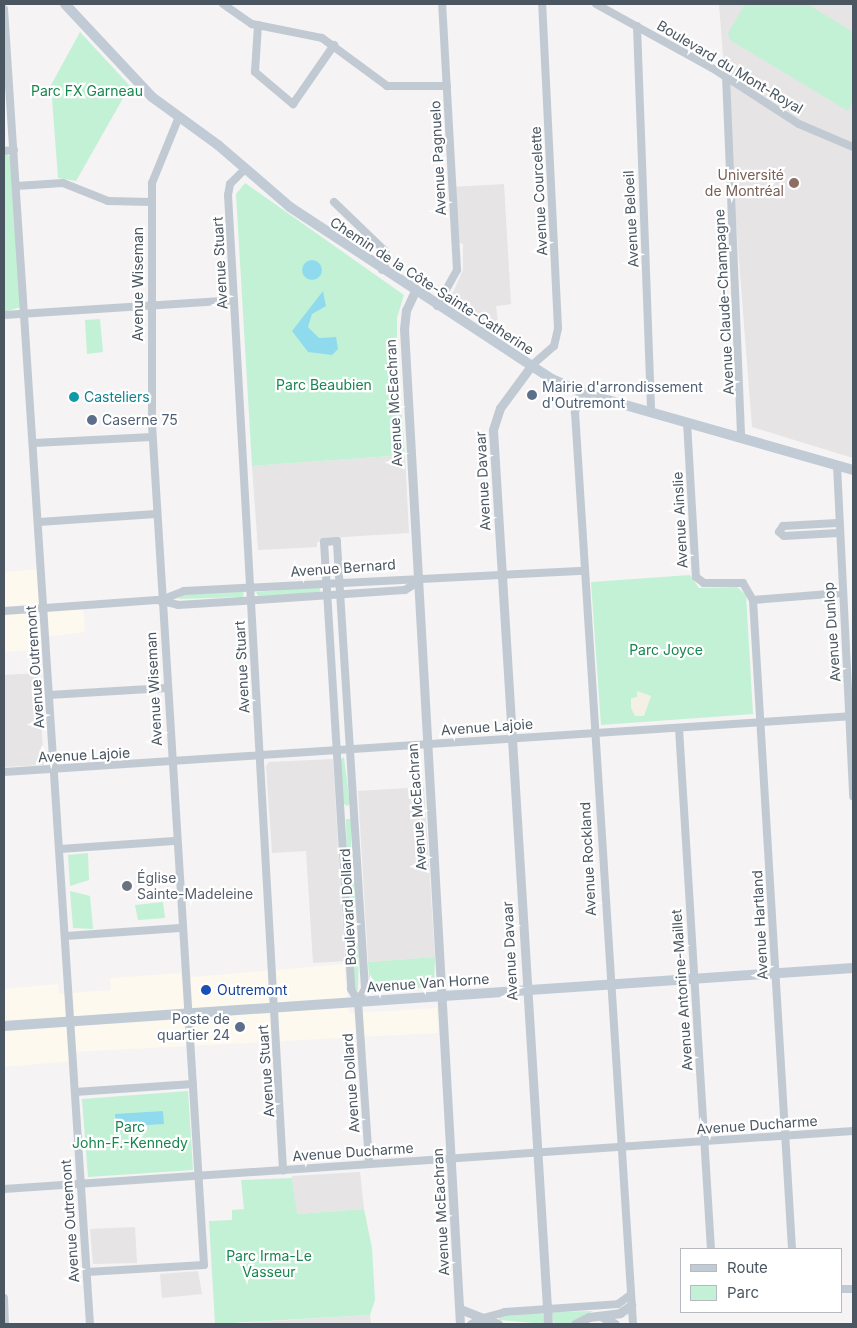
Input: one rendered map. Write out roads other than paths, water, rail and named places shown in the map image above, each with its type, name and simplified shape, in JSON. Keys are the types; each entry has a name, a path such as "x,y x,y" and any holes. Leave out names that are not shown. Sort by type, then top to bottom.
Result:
{"main road":[{"name":"Chemin de la Côte-Sainte-Catherine","path":"65,4 152,97 301,216 531,366 583,393 741,436 853,470"},
{"name":"Avenue Van Horne","path":"4,1026 853,968"}],"street":[{"path":"223,4 235,16 258,25 306,32 334,45 358,68 387,86 446,86"},
{"name":"Avenue Pagnuelo","path":"437,306 457,270 442,4"},
{"name":"Avenue Courcelette","path":"531,366 554,346 558,328 542,4"},
{"name":"Boulevard du Mont-Royal","path":"596,4 726,76 800,124 853,147"},
{"name":"Avenue Outremont","path":"4,9 34,443 90,1324"},
{"path":"258,25 255,72 293,104 334,45"},
{"name":"Avenue Beloeil","path":"636,26 651,412"},
{"name":"Avenue Claude-Champagne","path":"726,76 741,436"},
{"name":"Avenue Wiseman","path":"87,1272 204,1264 188,1013 174,841 152,436 151,202 154,170 179,117"},
{"path":"4,151 14,150"},
{"name":"Avenue Stuart","path":"244,169 228,190 283,1170"},
{"path":"16,186 63,183 108,201 151,202"},
{"path":"334,202 385,251 387,259 382,270"},
{"name":"Avenue McEachran","path":"415,291 403,325 460,1324"},
{"path":"4,315 234,300"},
{"name":"Avenue Davaar","path":"531,366 500,408 493,427 545,1309 548,1324"},
{"name":"Avenue Rockland","path":"583,393 575,412 620,1147 633,1324"},
{"name":"Avenue Ainslie","path":"688,422 696,576 704,583 743,583 753,600"},
{"path":"34,443 152,436"},
{"name":"Avenue Dunlop","path":"837,465 838,533 851,716 853,797"},
{"path":"38,522 156,514"},
{"path":"838,523 783,526 779,532 784,536 838,533"},
{"name":"Boulevard Dollard","path":"337,541 365,989 358,1001 351,989 327,582 324,542 337,541"},
{"path":"418,582 585,571"},
{"name":"Avenue Bernard","path":"4,611 161,600 184,591 404,576 418,582"},
{"name":"Avenue Bernard","path":"161,600 178,606 405,590 418,582"},
{"path":"753,600 842,593"},
{"name":"Avenue Hartland","path":"753,600 792,1248"},
{"path":"844,612 853,612"},
{"path":"49,695 166,688"},
{"name":"Avenue Lajoie","path":"4,772 170,764 595,732 851,716"},
{"name":"Avenue Antonine-Maillet","path":"679,728 712,1248"},
{"path":"60,849 174,841"},
{"path":"66,936 180,928"},
{"name":"Avenue Dollard","path":"358,1001 369,1164"},
{"path":"75,1092 193,1084"},
{"name":"Avenue Ducharme","path":"4,1189 853,1131"},
{"path":"4,1298 6,1324"},
{"path":"471,1324 483,1318 545,1309 618,1304 630,1301"},
{"path":"575,1324 601,1316 620,1313 630,1301"},
{"path":"460,1309 498,1324"},
{"path":"601,1316 615,1324"}],"water":[{"path":"312,260 319,263 322,270 319,277 312,280 305,277 302,270 305,263"},
{"path":"323,291 326,306 312,314 308,327 319,338 336,337 338,349 332,355 308,352 292,331"},
{"path":"163,1111 164,1124 116,1127 115,1114"}],"place":[{"name":"Université de Montréal","path":"794,183"},
{"name":"Mairie d'arrondissement d'Outremont","path":"532,395"},
{"name":"Casteliers","path":"74,397"},
{"name":"Caserne 75","path":"92,420"},
{"name":"Église Sainte-Madeleine","path":"127,886"},
{"name":"Outremont","path":"206,990"},
{"name":"Poste de quartier 24","path":"240,1027"}],"park label":[{"name":"Parc FX Garneau","path":"87,91"},
{"name":"Parc Beaubien","path":"324,385"},
{"name":"Parc Joyce","path":"666,650"},
{"name":"Parc John-F.-Kennedy","path":"130,1136"},
{"name":"Parc Irma-Le Vasseur","path":"269,1264"}]}
